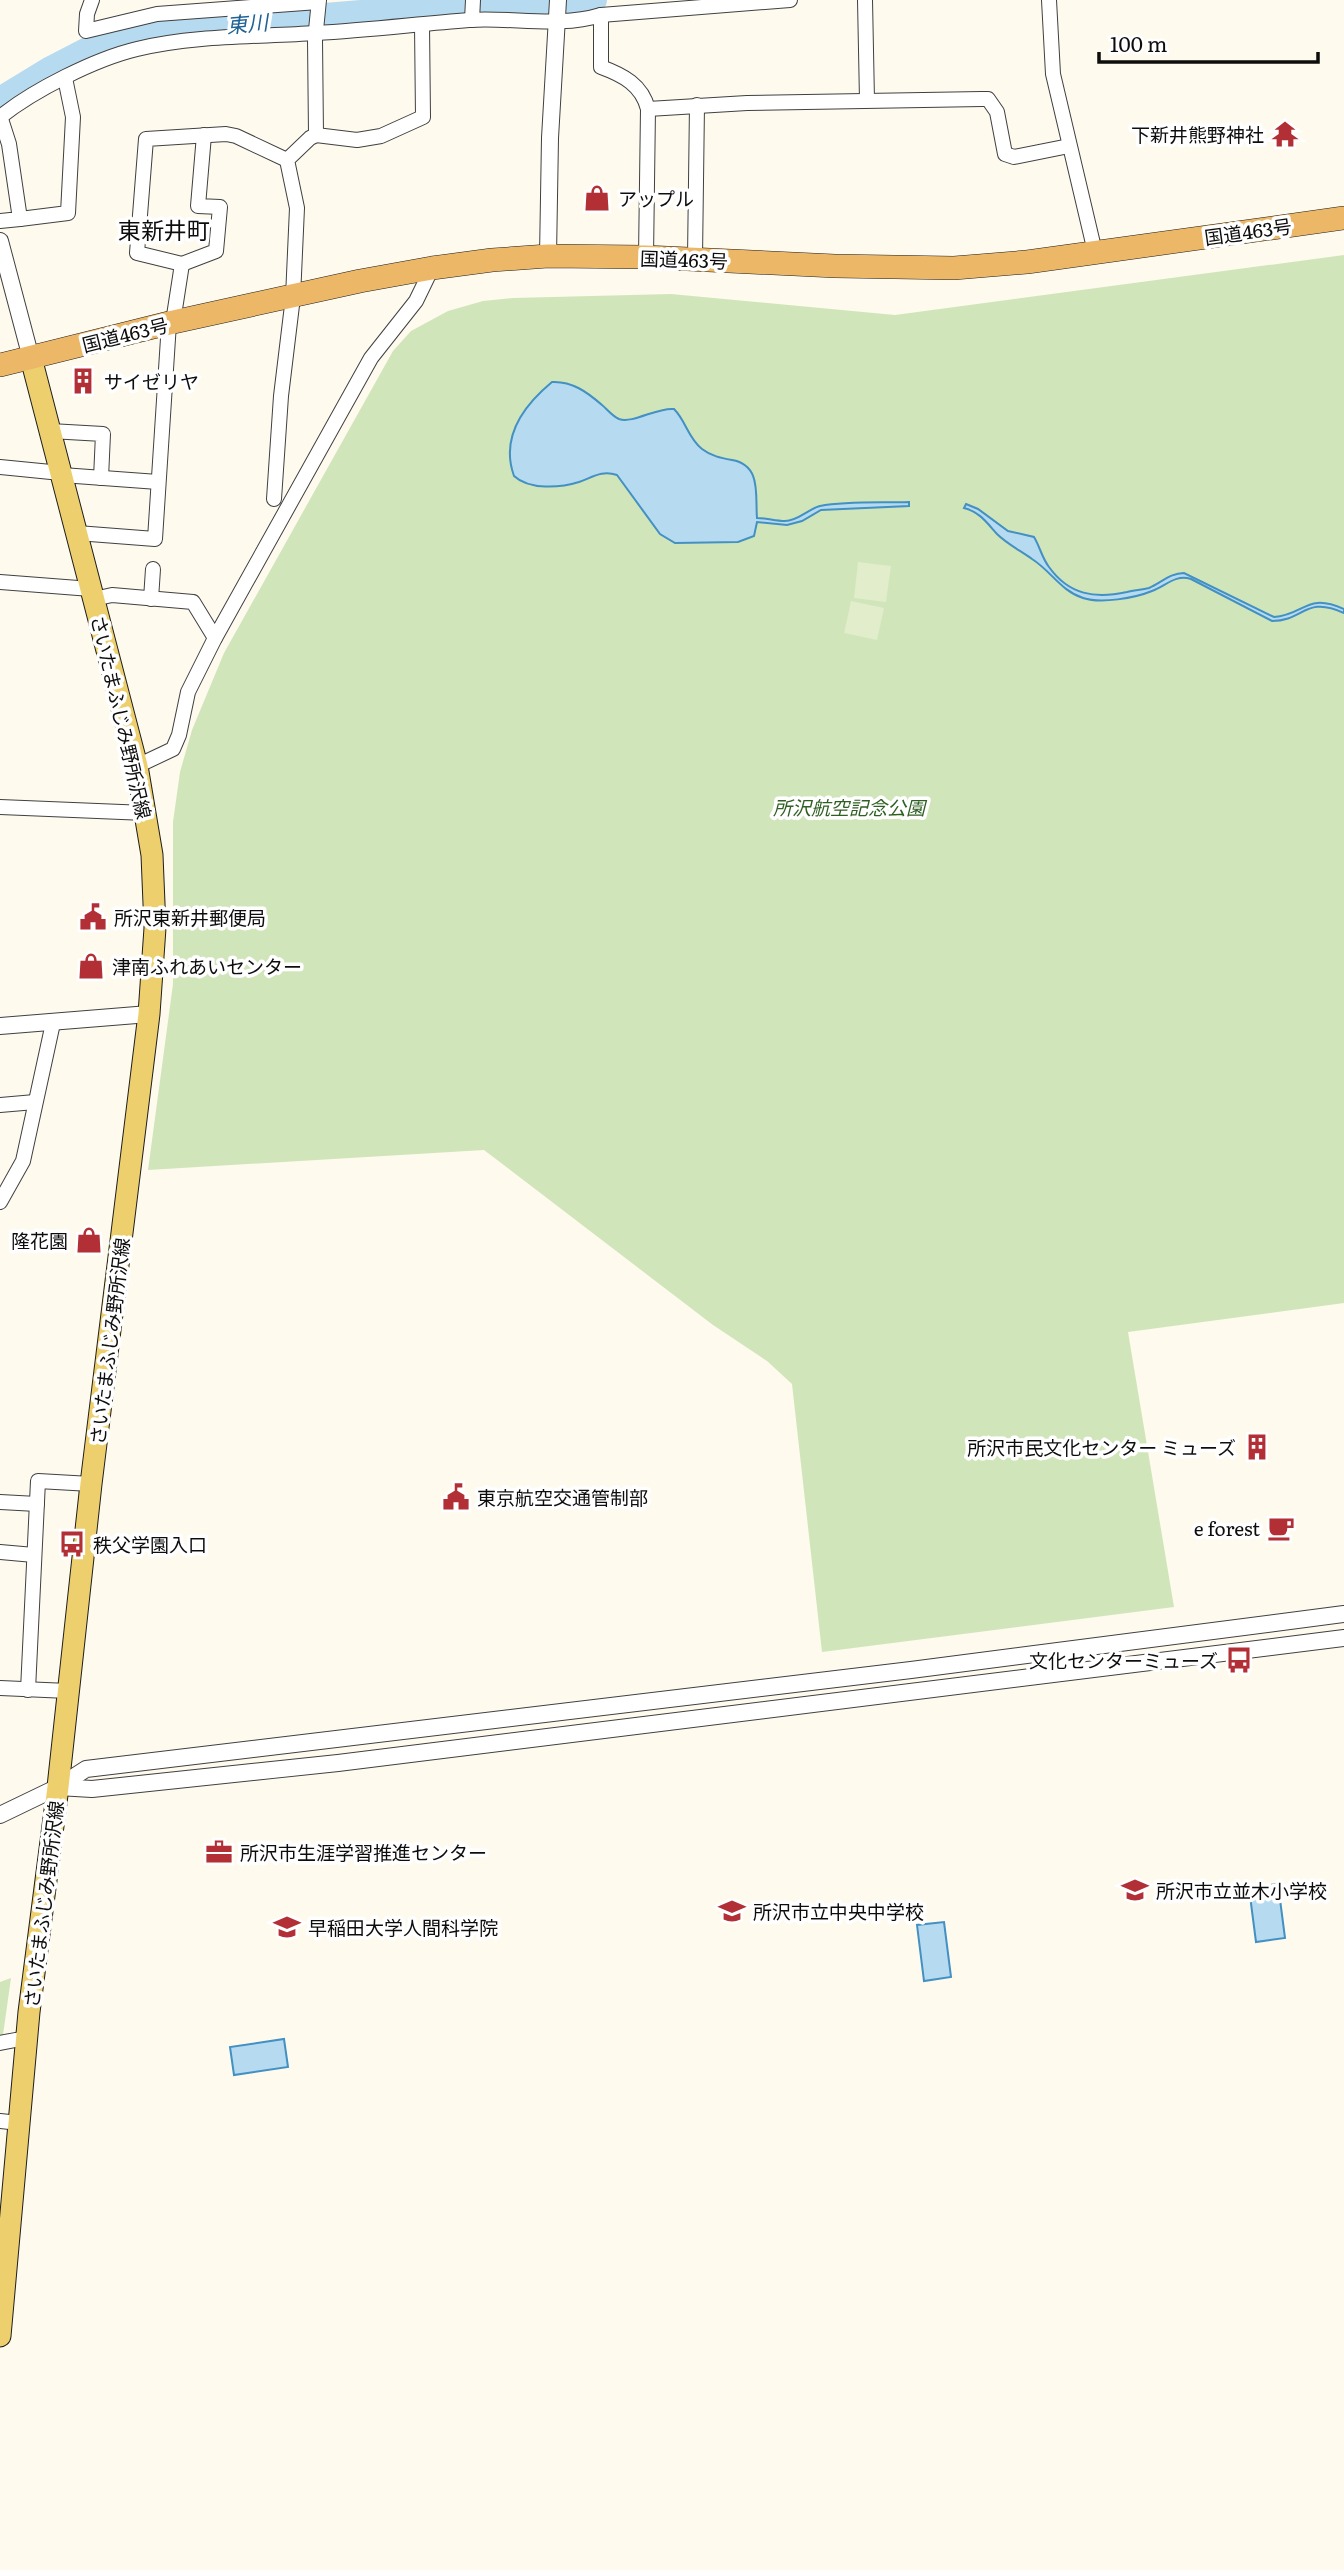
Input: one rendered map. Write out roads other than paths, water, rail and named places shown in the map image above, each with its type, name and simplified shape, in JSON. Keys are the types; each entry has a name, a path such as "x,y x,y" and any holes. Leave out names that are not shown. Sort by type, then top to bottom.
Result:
{"highway":[{"name":"国道463号","path":"0,365 171,323 432,268 548,256 695,258 931,268 1027,262 1344,218"}],"main road":[{"name":"さいたまふじみ野所沢線","path":"0,2336 9,2122 26,2038 58,1787 91,1484 149,1014 155,928 152,855 137,766 30,358"}],"street":[{"path":"92,0 87,14 86,31 157,15 318,4 316,135"},
{"path":"157,15 162,0"},
{"path":"20,219 9,144 0,116 16,104 65,78 136,49 316,29 422,25 472,11 558,11 587,20 601,15 790,0"},
{"path":"865,0 867,100"},
{"path":"1049,0 1053,74 1095,252"},
{"path":"548,256 550,138 558,11"},
{"path":"601,15 601,67 621,74 630,81 645,98 648,109 646,257"},
{"path":"287,160 316,135 357,139 381,136 424,117 422,25"},
{"path":"0,221 68,213 73,117 65,78"},
{"path":"648,109 697,105 988,99 998,112 1004,154 1014,156 1069,146"},
{"path":"695,258 697,105"},
{"path":"204,135 198,206 220,207 216,251 182,264 137,253 146,139 204,135 226,134 287,160"},
{"path":"274,499 281,397 293,297 297,208 287,160"},
{"path":"0,241 30,358"},
{"path":"77,533 155,539 171,323 182,264"},
{"path":"137,766 173,749 179,735 188,692 215,638 371,358 416,301 432,268"},
{"path":"50,431 103,434 101,478"},
{"path":"0,467 158,482"},
{"path":"151,599 153,569"},
{"path":"0,582 93,594 193,602 215,638"},
{"path":"0,807 146,813"},
{"path":"0,1026 149,1014"},
{"path":"0,1202 23,1161 53,1023"},
{"path":"0,1105 35,1102"},
{"path":"0,1176 15,1175"},
{"path":"28,1689 38,1481 91,1484"},
{"path":"0,1502 37,1504"},
{"path":"0,1552 34,1555"},
{"path":"0,1815 58,1787 86,1769 897,1672 1344,1614"},
{"path":"58,1787 92,1789 338,1763 1344,1639"},
{"path":"0,1688 68,1691"},
{"path":"0,2043 26,2038"}],"water":[{"path":"552,382 579,388 619,419 631,419 660,410 674,409 693,440 702,449 742,463 748,468 755,483 757,518 790,520 820,506 842,503 909,502 909,506 821,510 802,521 787,525 757,522 754,536 738,542 675,543 660,534 617,475 602,474 571,484 554,486 528,484 514,476 510,462 512,435 532,401"},
{"path":"966,504 978,509 1008,531 1034,537 1047,564 1057,576 1065,584 1084,593 1104,595 1146,589 1170,576 1184,573 1274,617 1321,603 1344,609 1344,613 1321,607 1272,621 1185,578 1175,579 1152,591 1127,598 1083,598 1068,591 1039,564 1005,541 979,515 964,508"},
{"path":"1278,1884 1285,1938 1256,1942 1249,1888"},
{"path":"944,1922 951,1977 924,1981 917,1925"},
{"path":"284,2039 288,2067 234,2075 230,2047"}],"waterway":[{"name":"東川","path":"0,100 103,42 177,28 483,3 594,0"}],"place":[{"name":"下新井熊野神社","path":"1285,134"},
{"name":"アップル","path":"597,198"},
{"name":"サイゼリヤ","path":"83,381"},
{"name":"所沢東新井郵便局","path":"93,917"},
{"name":"津南ふれあいセンター","path":"91,966"},
{"name":"隆花園","path":"89,1240"},
{"name":"所沢市民文化センター ミューズ","path":"1257,1447"},
{"name":"東京航空交通管制部","path":"456,1497"},
{"name":"e forest","path":"1281,1528"},
{"name":"秩父学園入口","path":"72,1544"},
{"name":"文化センターミューズ","path":"1239,1660"},
{"name":"所沢市生涯学習推進センター","path":"219,1852"},
{"name":"所沢市立並木小学校","path":"1135,1890"},
{"name":"所沢市立中央中学校","path":"732,1911"},
{"name":"早稲田大学人間科学院","path":"287,1927"}],"district":[{"name":"東新井町","path":"164,229"}],"park label":[{"name":"所沢航空記念公園","path":"849,807"}]}
